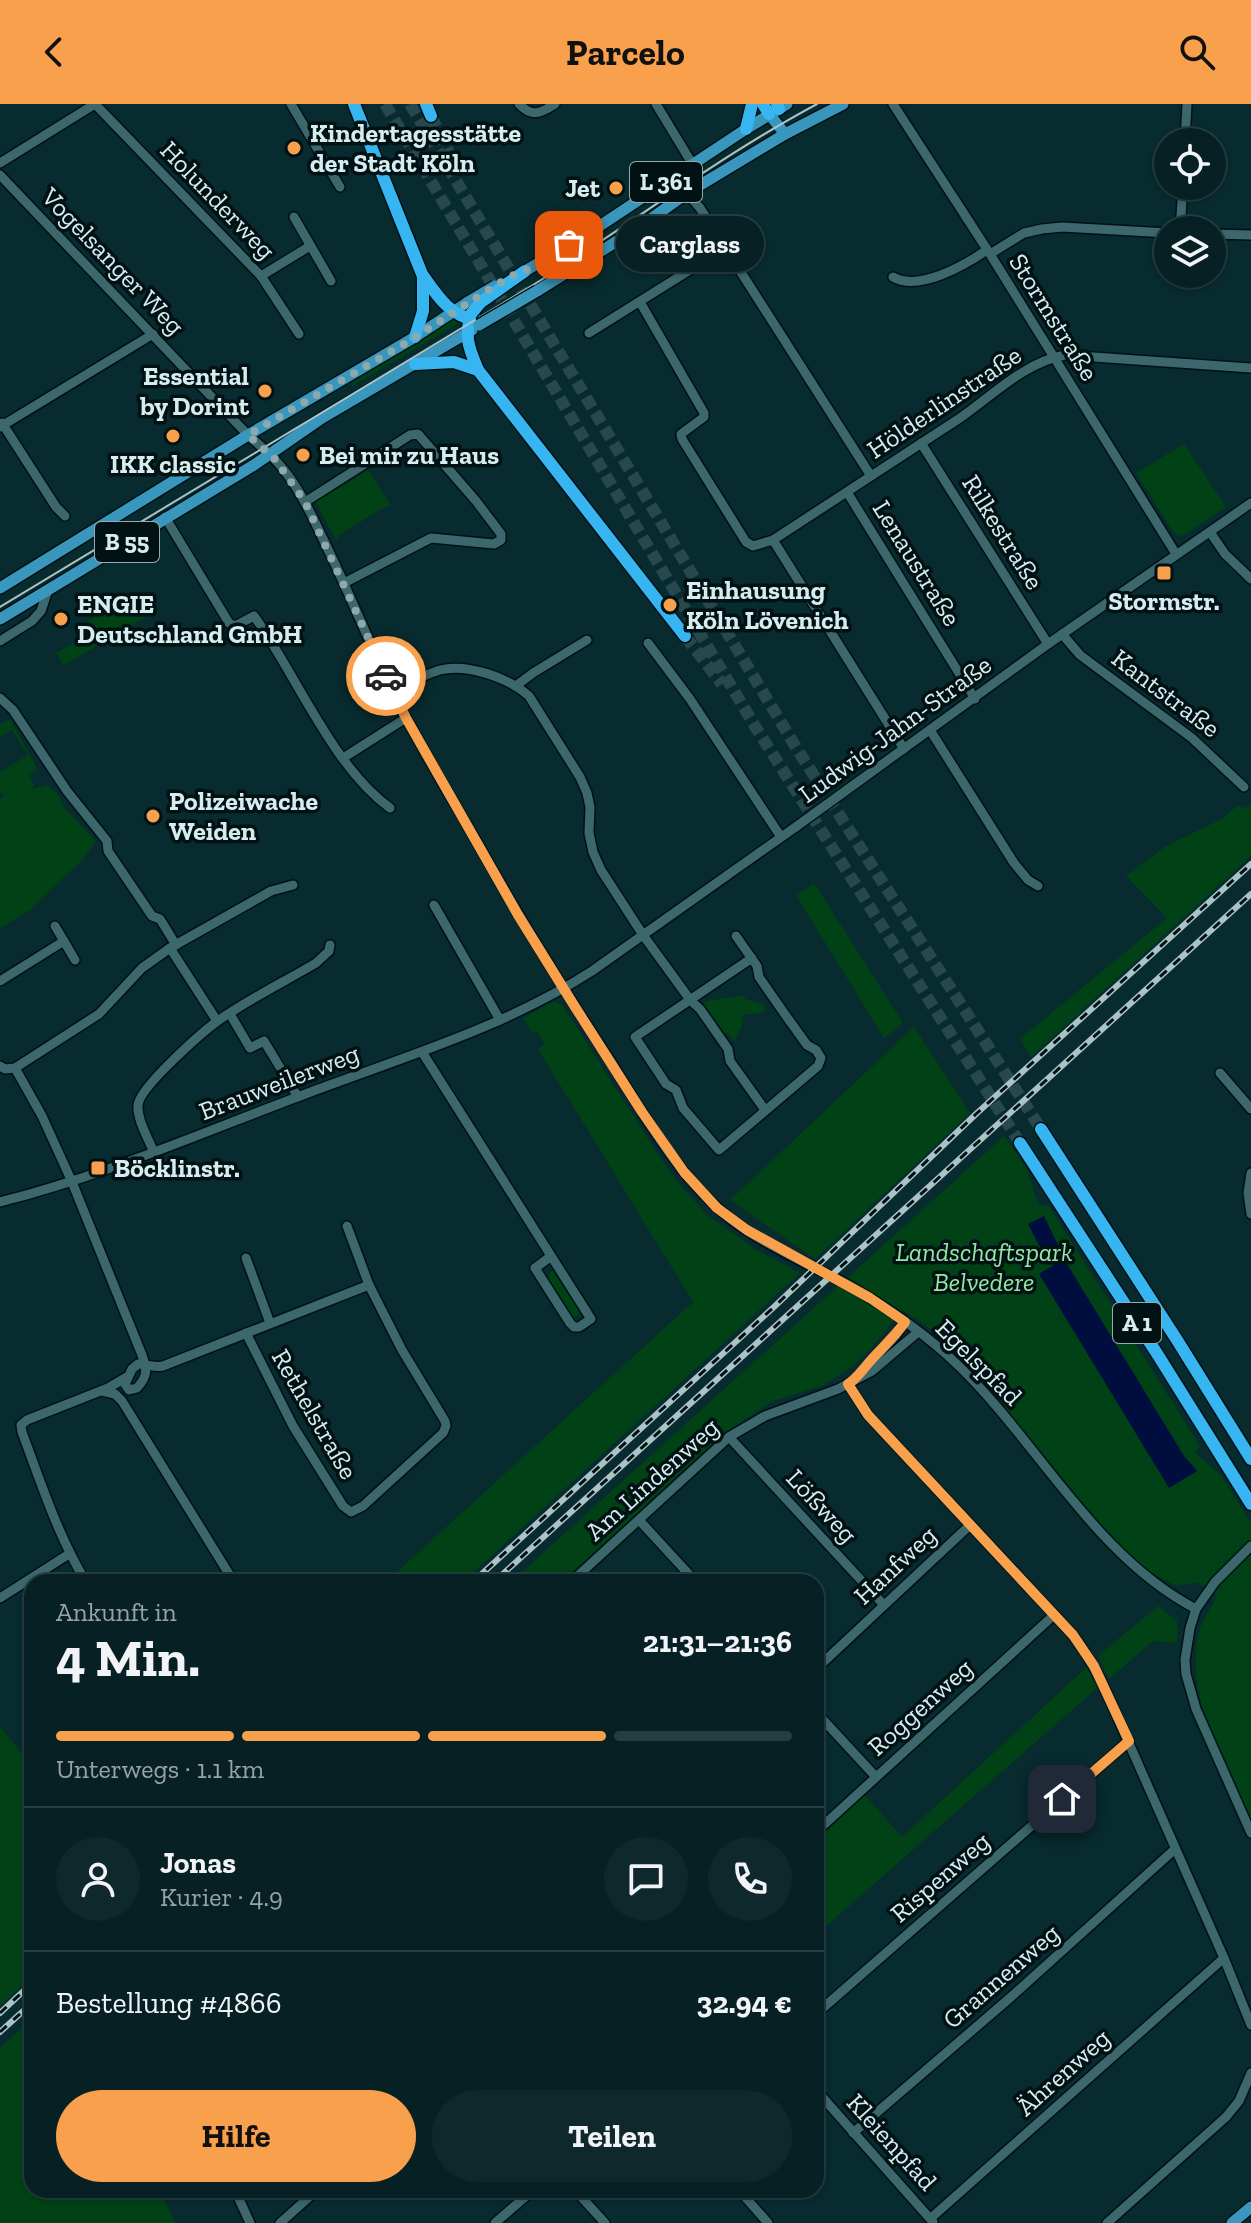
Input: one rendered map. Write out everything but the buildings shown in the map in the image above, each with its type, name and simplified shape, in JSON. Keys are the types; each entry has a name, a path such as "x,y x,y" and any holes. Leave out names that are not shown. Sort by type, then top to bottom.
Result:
{"highway":[{"path":"354,104 422,274 437,296 454,312 475,317"},
{"path":"746,129 752,104"},
{"path":"525,271 481,302 467,333 467,342 478,370 685,636"},
{"path":"415,337 423,311 422,274"},
{"path":"415,364 454,362 478,370"},
{"name":"A 1","path":"1041,1129 1251,1459"},
{"name":"A 1","path":"1020,1143 1251,1504"}],"main road":[{"name":"L 361","path":"475,317 518,302 638,228 687,193 785,134 843,104"},
{"name":"L 361","path":"525,271 693,165 775,107"},
{"path":"775,107 785,134"},
{"name":"B 55","path":"0,588 454,312"},
{"name":"B 55","path":"0,619 269,455 322,418 467,333"},
{"path":"1232,2223 1251,2207"}],"street":[{"path":"0,163 95,104"},
{"name":"Holunderweg","path":"95,104 261,276 299,334"},
{"path":"291,104 340,187"},
{"path":"519,104 532,114 555,104"},
{"path":"656,104 693,165"},
{"name":"Stormstraße","path":"893,104 1176,554"},
{"path":"1186,128 1187,104"},
{"name":"Vogelsanger Weg","path":"0,175 289,477 305,502 406,718 564,989"},
{"path":"687,193 700,208 871,476"},
{"path":"294,217 331,281"},
{"path":"893,277 913,282 954,270 1024,233 1042,229 1062,227 1154,232"},
{"path":"1226,234 1251,235"},
{"path":"261,276 310,246"},
{"path":"589,333 725,248"},
{"path":"640,302 704,413 704,417 681,434 682,439 746,542 756,546 773,540 904,749"},
{"path":"65,516 1,424 153,334"},
{"name":"Hölderlinstraße","path":"773,540 1024,372 1053,357 1065,355 1251,368"},
{"path":"305,502 410,435 418,434 501,534 501,540 494,544 431,538 344,583"},
{"name":"Rilkestraße","path":"921,443 1048,644"},
{"name":"Lenaustraße","path":"847,492 975,699"},
{"name":"Ludwig-Jahn-Straße","path":"564,989 1251,503"},
{"path":"165,517 229,623 235,626 250,616 255,618 343,758 373,795 390,808"},
{"path":"1210,532 1225,554 1251,579"},
{"path":"0,641 32,621 41,611 48,590"},
{"name":"Kantstraße","path":"1062,634 1080,655 1192,738 1244,787"},
{"path":"517,685 587,640"},
{"path":"648,643 712,729 781,837"},
{"path":"393,692 442,669 464,669 517,685 529,696 587,793 589,833 601,870 643,935 728,1049 730,1061 765,1110"},
{"path":"0,698 13,710 79,809 107,841 108,851 152,916 160,919 217,1021"},
{"path":"0,705 13,710"},
{"path":"343,758 406,718"},
{"path":"930,730 1014,863 1028,880 1038,886"},
{"path":"0,1066 15,1068 99,1014 142,968 173,947 271,891 293,885"},
{"path":"434,905 500,1020"},
{"path":"55,926 75,960"},
{"path":"736,936 752,958 757,966 759,977 807,1045 816,1050 821,1058 818,1066 719,1150 683,1108 676,1090 666,1084 635,1037 752,958"},
{"path":"0,981 64,941"},
{"path":"154,1153 139,1115 138,1103 143,1091 217,1021 316,963 329,951 330,945"},
{"name":"Brauweilerweg","path":"0,1202 72,1182 154,1153 422,1052 564,989"},
{"name":"Egelspfad","path":"564,989 670,1153 717,1208 747,1230 870,1298 955,1362 979,1385 1084,1513 1133,1566 1196,1609"},
{"path":"230,1014 250,1048 264,1041 298,1097"},
{"path":"422,1052 591,1319 579,1327 570,1323 535,1268 550,1257"},
{"path":"15,1068 42,1116 72,1182 145,1365 147,1375 132,1410 133,1419"},
{"path":"1220,1073 1251,1109"},
{"path":"1251,1173 1248,1193 1251,1214"},
{"path":"128,1377 129,1390 163,1366 369,1285 347,1226"},
{"path":"246,1258 270,1323"},
{"name":"Rethelstraße","path":"246,1333 293,1426 343,1506 351,1512 363,1506 443,1433 446,1426 369,1285"},
{"name":"Am Lindenweg","path":"852,1382 905,1322"},
{"name":"Am Lindenweg","path":"580,1574 729,1437 765,1416 872,1371 918,1332"},
{"path":"124,1404 128,1377 137,1356 137,1342"},
{"path":"81,1574 69,1554 21,1425 128,1377 138,1364 163,1366"},
{"path":"852,1382 868,1415 1073,1635 1094,1666 1251,2025"},
{"path":"99,1391 115,1394 124,1404 229,1574"},
{"name":"Lößweg","path":"729,1437 884,1605"},
{"path":"639,1520 689,1574"},
{"name":"Hanfweg","path":"824,1661 969,1526"},
{"path":"1250,1547 1215,1582 1196,1609 1185,1660 1196,1709 1251,1833"},
{"path":"38,1574 69,1554"},
{"path":"0,1598 24,1583"},
{"name":"Roggenweg","path":"824,1825 1054,1615"},
{"path":"824,1721 876,1777"},
{"name":"Rispenweg","path":"824,2007 1129,1741"},
{"name":"Grannenweg","path":"853,2133 1011,1997 1175,1849"},
{"name":"Ährenweg","path":"933,2221 1224,1958"},
{"path":"1107,2223 1226,2117 1239,2101 1251,2073"},
{"name":"Kleienpfad","path":"824,2099 933,2221"},
{"path":"239,2198 250,2223"},
{"path":"280,2223 308,2198"},
{"path":"495,2223 524,2198"},
{"path":"582,2198 605,2223"},
{"path":"746,2198 768,2223"}],"green space":[{"path":"452,318 459,323 350,385 380,362"},
{"path":"1184,444 1226,507 1179,536 1136,473"},
{"path":"367,471 391,506 386,506 339,535 337,542 316,503"},
{"path":"108,608 112,614 124,608 145,618 64,665 56,653 85,637 78,627"},
{"path":"10,719 37,768 29,776 34,785 32,789 48,785 65,809 96,841 82,860 30,910 0,929 0,799 10,793 3,795 0,791 0,772 28,755 12,730 0,737 0,725"},
{"path":"1251,804 1251,856 1031,1057 1020,1039 1167,918 1126,876 1166,846 1222,819 1237,806 1244,808"},
{"path":"814,883 903,1023 884,1038 796,895"},
{"path":"744,995 745,999 764,1005 765,1012 744,1015 735,1041 727,1033 722,1036 701,1005 707,1001"},
{"path":"554,1001 563,1006 657,1153 706,1214 755,1249 800,1273 472,1574 395,1574 693,1302 538,1049 545,1044 537,1031 532,1033 523,1018"},
{"path":"914,1027 970,1113 815,1259 730,1200"},
{"name":"Landschaftspark Belvedere","path":"1004,1136 1027,1169 1038,1204 1049,1206 1200,1446 1195,1453 1221,1475 1251,1523 1251,1821 1218,1752 1201,1703 1197,1679 1196,1653 1200,1628 1217,1595 1197,1582 1176,1586 1146,1570 1111,1538 960,1353 902,1310 853,1366 822,1386 773,1401 725,1432 571,1574 520,1574"},
{"path":"553,1271 579,1311 577,1317 572,1316 549,1279 548,1274"},
{"path":"1158,1606 1177,1621 1177,1643 1153,1641 1109,1679 1098,1656"},
{"path":"1087,1667 1097,1688 824,1928 824,1829 863,1793 902,1837"},
{"path":"0,1726 24,1757 24,1984 0,2006"},
{"path":"24,2026 24,2198 164,2198 175,2223 0,2223 0,2048"}],"shaded area":[{"path":"1044,1216 1062,1253 1047,1261 1028,1224"},
{"path":"1064,1259 1184,1456 1197,1471 1169,1488 1039,1274"}],"tunnel":[{"path":"385,104 756,728 1020,1143"},
{"path":"410,104 797,749 1041,1129"},
{"path":"431,116 456,168"},
{"path":"685,636 722,684"}],"tram line":[{"path":"0,607 533,285 744,146 817,104"}],"railway":[{"path":"482,1574 775,1306 976,1114 1251,864"},
{"path":"503,1574 1251,894"},
{"path":"0,2013 24,1990"},
{"path":"0,2032 24,2010"}],"way so far":[{"path":"386,676 305,502 275,459 248,435 404,344 509,277 569,245"}],"place":[{"name":"Kindertagesstätte der Stadt Köln","path":"294,148"},
{"name":"Jet","path":"616,188"},
{"name":"Carglass","path":"569,245"},
{"name":"Essential by Dorint","path":"265,391"},
{"name":"IKK classic","path":"173,436"},
{"name":"Bei mir zu Haus","path":"303,455"},
{"name":"Stormstr.","path":"1164,573"},
{"name":"Einhausung Köln Lövenich","path":"670,605"},
{"name":"ENGIE Deutschland GmbH","path":"61,619"},
{"name":"Polizeiwache Weiden","path":"153,816"},
{"name":"Böcklinstr.","path":"98,1168"}],"route":[{"path":"386,676 406,718 518,915 642,1112 684,1172 717,1208 747,1230 870,1298 905,1322 856,1379 848,1384 868,1415 1073,1635 1094,1666 1129,1741 1062,1799"}]}
